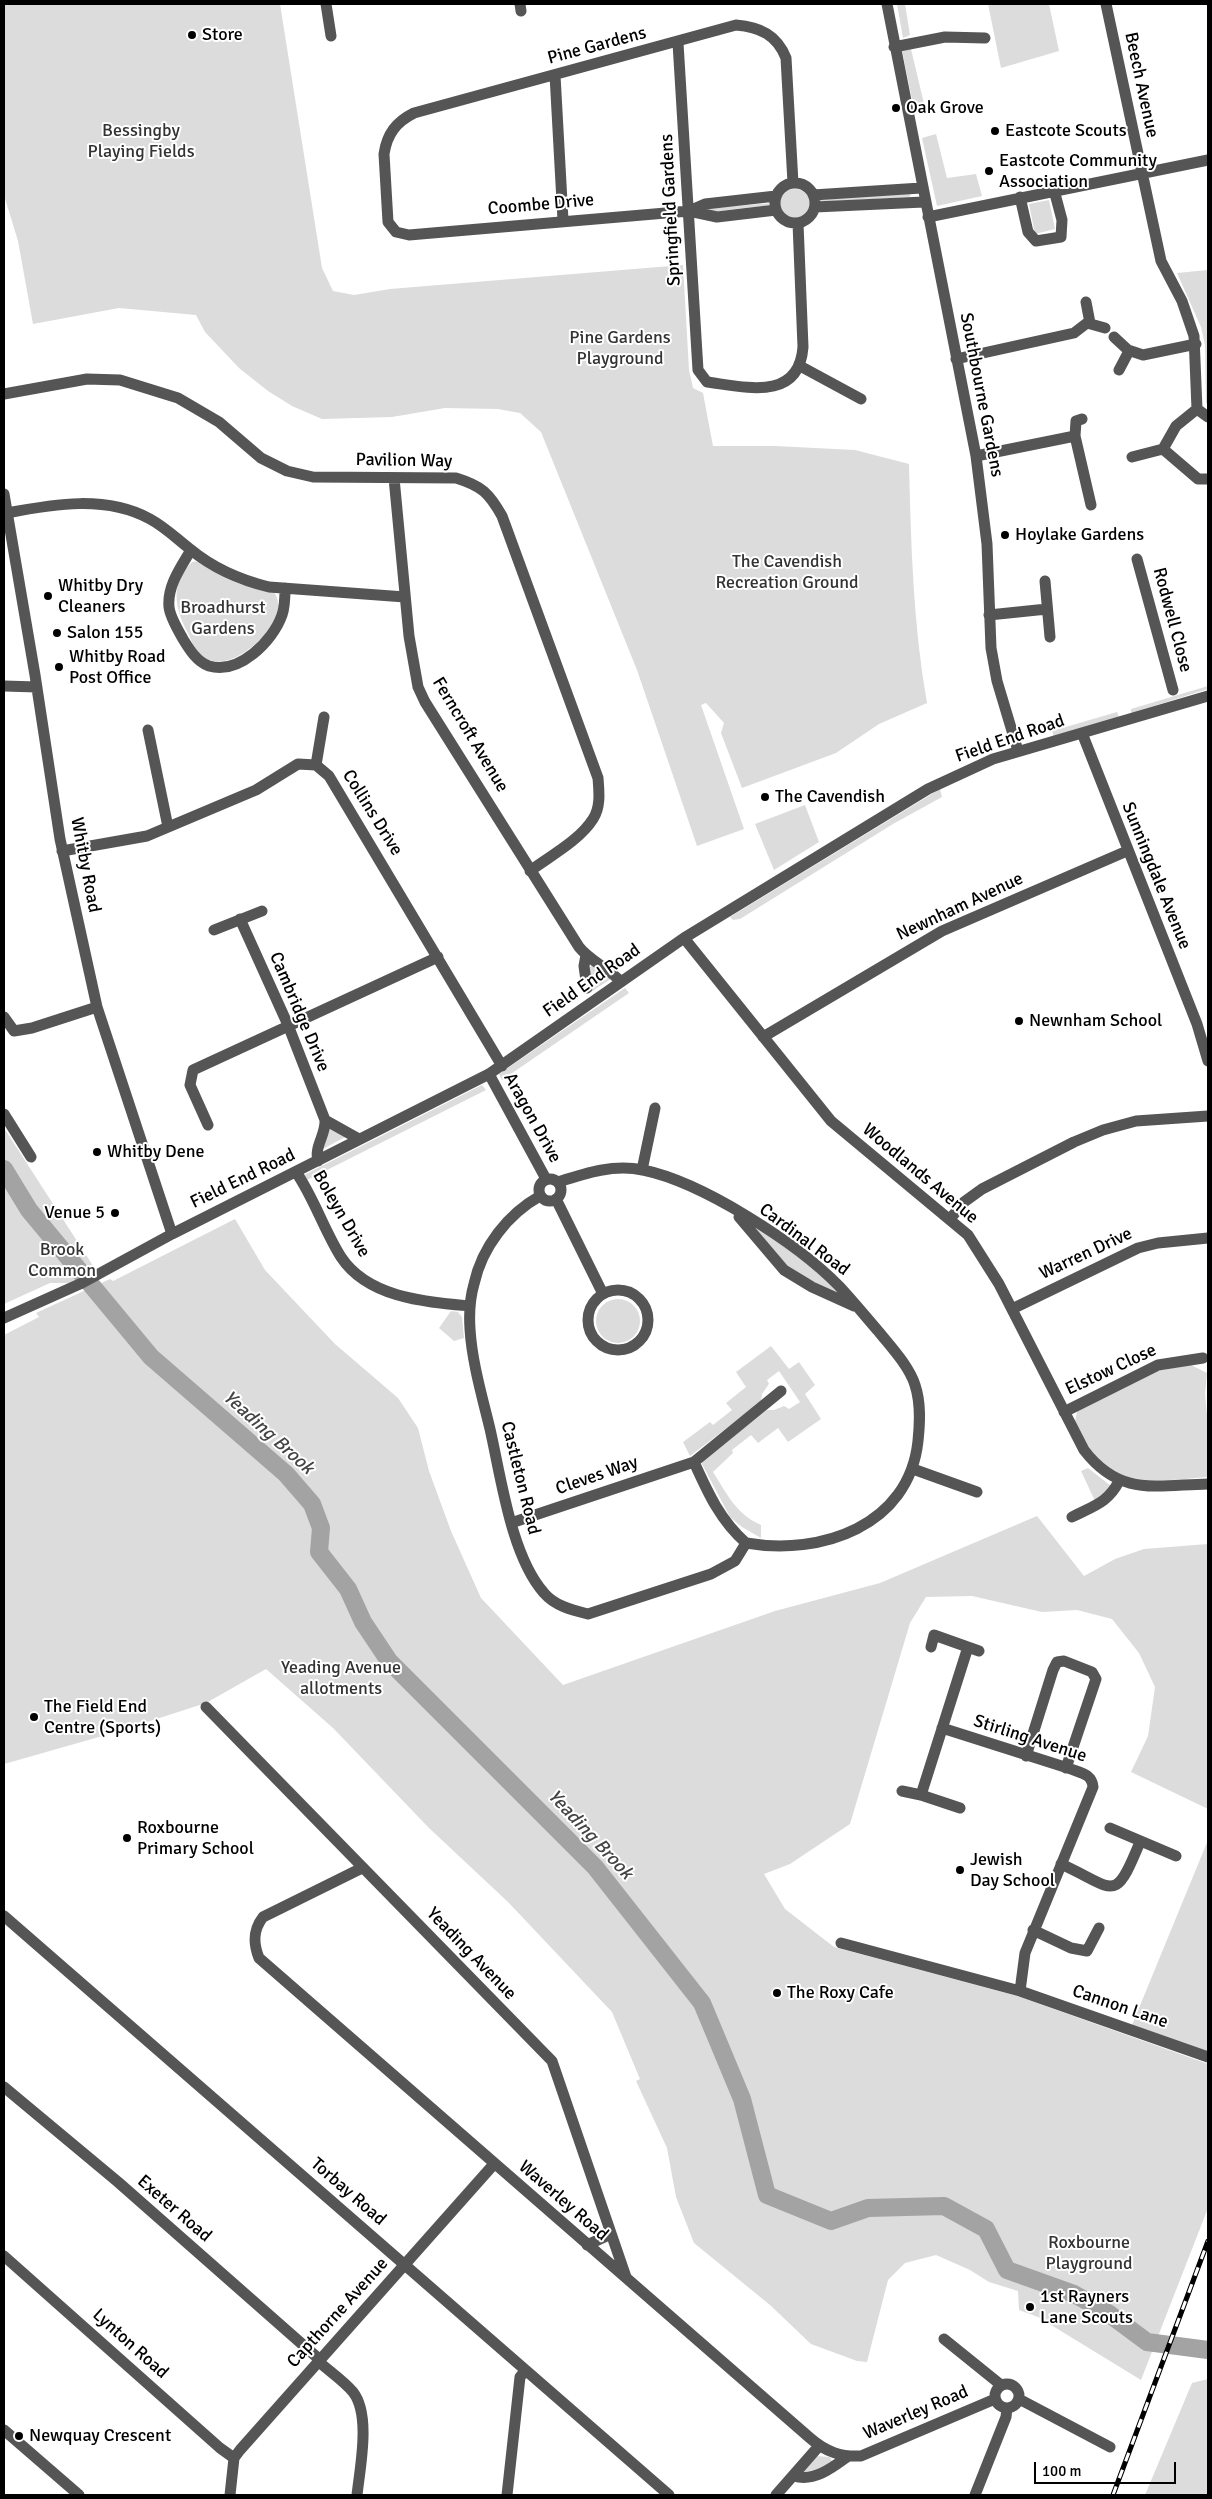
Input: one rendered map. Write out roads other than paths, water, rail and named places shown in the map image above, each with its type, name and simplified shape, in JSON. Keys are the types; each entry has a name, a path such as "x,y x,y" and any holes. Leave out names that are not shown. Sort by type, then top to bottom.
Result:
{"street":[{"path":"326,4 331,36"},
{"name":"Southbourne Gardens","path":"887,4 924,202 976,456 987,544 991,648 997,681 1018,751"},
{"name":"Beech Avenue","path":"1106,4 1160,261 1187,313 1196,344 1195,395 1197,409"},
{"name":"Pine Gardens","path":"396,232 391,227 387,215 384,154 386,143 397,123 414,113 678,43 736,25 758,28 767,32 779,44 786,58 793,183"},
{"path":"894,47 945,38 985,38"},
{"name":"Springfield Gardens","path":"678,43 700,375 707,382 766,388 781,384 800,366"},
{"path":"555,75 563,220"},
{"path":"928,217 1141,172 1208,160"},
{"path":"793,183 805,186 813,195 815,207 809,218 798,223 785,220 776,210 776,196 783,187 793,183"},
{"path":"813,195 922,188"},
{"path":"1020,197 1028,232 1036,241 1047,240 1060,236 1062,220 1054,190"},
{"name":"Coombe Drive","path":"689,211 705,204 776,196"},
{"path":"815,207 924,202"},
{"name":"Coombe Drive","path":"396,232 409,235 563,220 689,211 717,217 776,210"},
{"path":"798,223 804,347 800,366 861,399"},
{"path":"1086,302 1090,323"},
{"path":"956,359 1074,333 1090,323"},
{"path":"1090,323 1105,328"},
{"path":"1114,337 1129,351 1143,355 1196,344"},
{"path":"1118,370 1129,351"},
{"name":"Pavilion Way","path":"4,394 87,380 120,380 178,398 219,422 261,458 287,471 313,477 456,478 477,484 492,498 502,516 598,778 600,797 594,819 577,836 530,871"},
{"path":"1132,457 1163,449 1176,426 1197,409 1208,417"},
{"path":"1082,419 1074,424 1075,436 1091,505"},
{"path":"976,456 1075,436"},
{"path":"1163,449 1198,479 1208,479"},
{"name":"Ferncroft Avenue","path":"394,478 405,597 418,687 425,702 530,871 586,955 610,970 621,982"},
{"name":"Whitby Road","path":"4,494 37,687 62,852 97,1007 172,1234"},
{"path":"7,513 70,503 115,506 151,520 222,570 269,587 405,597"},
{"path":"191,550 172,585 169,607 186,644 196,658 208,666 222,667 235,664 263,644 274,632 283,614 286,588"},
{"name":"Rodwell Close","path":"1137,559 1173,690"},
{"path":"1045,581 1050,638"},
{"path":"989,614 1047,610"},
{"path":"4,686 37,687"},
{"name":"Field End Road","path":"4,1318 87,1281 172,1234 489,1074 684,938 928,789 967,770 1018,751 1208,696"},
{"path":"316,765 324,717"},
{"path":"148,730 168,827"},
{"name":"Sunningdale Avenue","path":"1082,733 1127,851 1197,1024 1208,1060"},
{"name":"Collins Drive","path":"62,852 147,836 256,790 298,764 316,765 329,776 502,1066"},
{"name":"Newnham Avenue","path":"763,1037 942,931 1127,851"},
{"path":"214,930 262,911"},
{"name":"Cambridge Drive","path":"240,919 288,1025 325,1120"},
{"name":"Woodlands Avenue","path":"684,938 830,1121 968,1235 982,1254 1084,1450 1094,1463 1105,1474 1136,1486 1208,1484"},
{"path":"586,955 584,966 587,988"},
{"path":"208,1126 190,1085 193,1070 438,957"},
{"path":"4,1037 14,1031 32,1028 97,1007"},
{"path":"4,1017 14,1031"},
{"name":"Aragon Drive","path":"489,1074 546,1179"},
{"path":"642,1170 655,1108"},
{"path":"4,1114 30,1157"},
{"path":"950,1219 964,1202 982,1189 1088,1136 1136,1121 1208,1116"},
{"path":"318,1161 316,1153 325,1127 325,1120 359,1139"},
{"name":"Cardinal Road","path":"558,1182 602,1169 642,1170 672,1178 725,1205 755,1222 839,1286 889,1344 914,1383 920,1424 913,1469 893,1500 876,1518 856,1530 835,1539 798,1545 768,1547 746,1543"},
{"name":"Boleyn Drive","path":"296,1172 342,1257 355,1272 393,1294 420,1300 470,1306"},
{"path":"552,1178 558,1182 561,1191 556,1199 546,1200 540,1196 539,1186 546,1179 552,1178"},
{"name":"Castleton Road","path":"540,1196 526,1204 510,1218 494,1239 480,1261 470,1306 473,1352 511,1524 531,1576 544,1593 554,1602 572,1610 588,1614 711,1574 735,1561 746,1543"},
{"path":"556,1199 603,1294"},
{"name":"Cardinal Road","path":"725,1205 743,1220 784,1270 812,1287 858,1308"},
{"name":"Warren Drive","path":"1012,1309 1138,1248 1158,1243 1208,1238"},
{"path":"613,1290 624,1290 639,1298 645,1306 648,1326 644,1335 633,1346 616,1350 606,1348 591,1335 588,1316 590,1308 603,1294 613,1290"},
{"name":"Elstow Close","path":"1064,1412 1158,1365 1203,1358"},
{"path":"746,1543 730,1529 716,1509 694,1462 781,1391"},
{"name":"Cleves Way","path":"511,1524 694,1462"},
{"path":"913,1469 977,1492"},
{"path":"1072,1517 1105,1501 1112,1494 1119,1481"},
{"path":"921,1795 942,1728 973,1649 934,1635 931,1647"},
{"path":"1026,1756 1052,1670 1057,1662 1064,1661 1092,1672 1096,1679 1066,1768"},
{"name":"Yeading Avenue","path":"206,1707 552,2061 626,2278"},
{"name":"Stirling Avenue","path":"942,1728 1089,1776 1093,1781 1093,1787 1033,1930 1025,1953 1020,1990"},
{"path":"902,1791 921,1795 960,1808"},
{"path":"1110,1828 1176,1856"},
{"path":"1061,1864 1109,1887 1118,1886 1126,1874 1140,1842"},
{"name":"Waverley Road","path":"362,1868 263,1917 257,1925 254,1936 259,1958 819,2446 832,2453 861,2456 995,2399"},
{"name":"Torbay Road","path":"4,1916 669,2495"},
{"path":"1033,1930 1071,1948 1087,1951 1099,1928"},
{"name":"Cannon Lane","path":"842,1943 1020,1990 1208,2057"},
{"name":"Exeter Road","path":"4,2087 118,2182 319,2360 353,2393 360,2407 363,2425 358,2495"},
{"name":"Capthorne Avenue","path":"234,2458 494,2164"},
{"path":"587,2245 612,2234"},
{"name":"Lynton Road","path":"4,2256 220,2448 234,2458"},
{"path":"944,2339 1002,2385"},
{"path":"507,2495 520,2376 525,2371"},
{"path":"1009,2384 1015,2386 1019,2393 1019,2399 1014,2406 1007,2408 999,2405 995,2399 996,2390 1002,2385 1009,2384"},
{"path":"1019,2399 1110,2447"},
{"path":"975,2495 1006,2417 1007,2408"},
{"path":"4,2430 79,2495"},
{"path":"776,2495 819,2446"},
{"path":"794,2476 801,2478 812,2477 829,2470 847,2456"},
{"path":"230,2495 234,2458"}],"waterway":[{"name":"Yeading Brook","path":"4,1169 29,1210 151,1357 286,1474 312,1504 321,1528 319,1552 348,1589 363,1622 389,1661 595,1867 702,2003 742,2099 767,2195 831,2221 868,2208 944,2206 986,2229 1007,2270 1074,2294 1108,2313 1147,2342 1208,2350"}],"railway":[{"path":"1113,2495 1208,2241"}],"place":[{"name":"Store","path":"192,35"},
{"name":"Oak Grove","path":"896,108"},
{"name":"Eastcote Scouts","path":"995,131"},
{"name":"Eastcote Community Association","path":"989,171"},
{"name":"Hoylake Gardens","path":"1005,535"},
{"name":"Whitby Dry Cleaners","path":"48,596"},
{"name":"Salon 155","path":"57,633"},
{"name":"Whitby Road Post Office","path":"59,667"},
{"name":"The Cavendish","path":"765,797"},
{"name":"Newnham School","path":"1019,1021"},
{"name":"Whitby Dene","path":"97,1152"},
{"name":"Venue 5","path":"115,1213"},
{"name":"The Field End Centre (Sports)","path":"34,1717"},
{"name":"Roxbourne Primary School","path":"127,1838"},
{"name":"Jewish Day School","path":"960,1870"},
{"name":"The Roxy Cafe","path":"777,1993"},
{"name":"1st Rayners Lane Scouts","path":"1030,2307"},
{"name":"Newquay Crescent","path":"19,2436"}],"park label":[{"name":"Bessingby Playing Fields","path":"141,141"},
{"name":"Pine Gardens Playground","path":"620,348"},
{"name":"The Cavendish Recreation Ground","path":"787,572"},
{"name":"Broadhurst Gardens","path":"223,618"},
{"name":"Brook Common","path":"62,1260"},
{"name":"Yeading Avenue allotments","path":"341,1678"},
{"name":"Roxbourne Playground","path":"1089,2253"}]}
